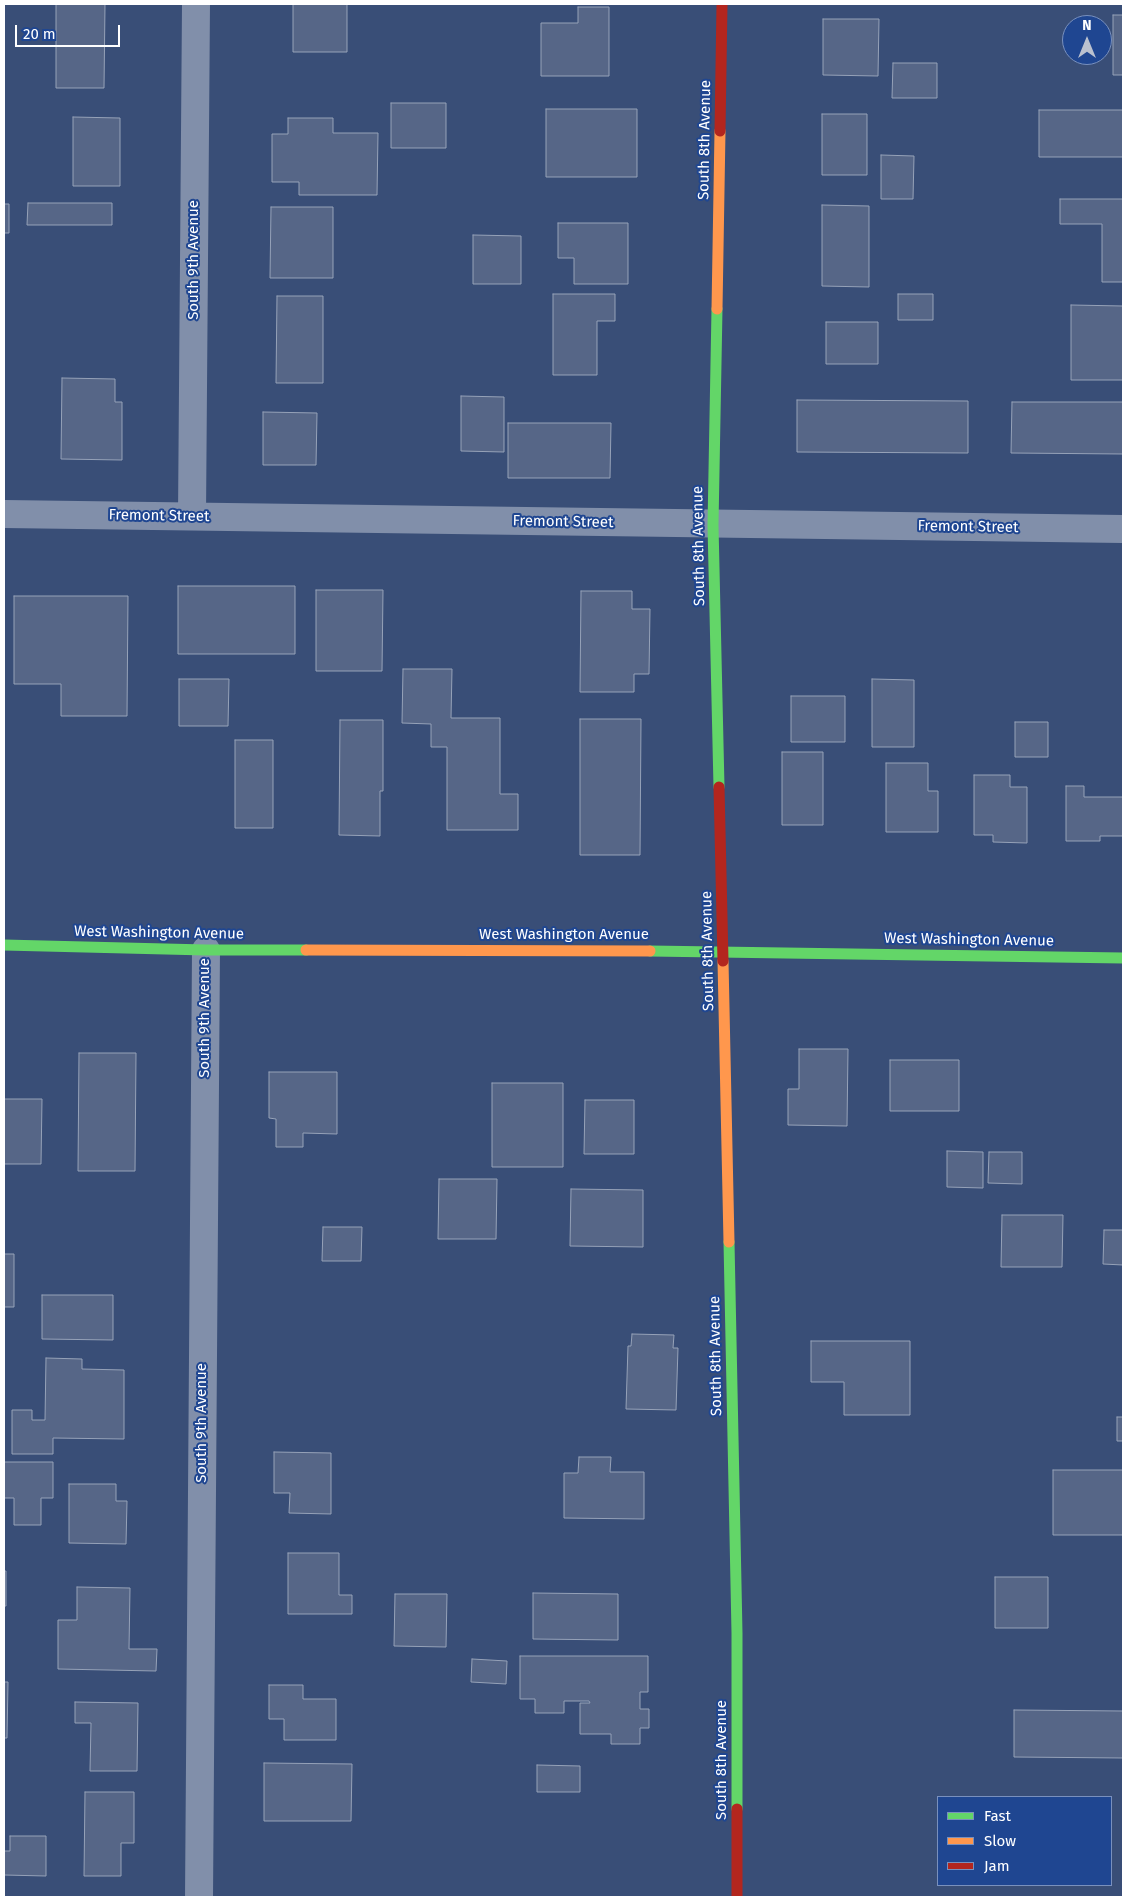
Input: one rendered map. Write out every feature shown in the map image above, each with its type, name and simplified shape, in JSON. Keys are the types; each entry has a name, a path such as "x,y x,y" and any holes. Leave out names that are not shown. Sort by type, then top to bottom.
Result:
{"street":[{"name":"South 9th Avenue","path":"192,516 196,4"},
{"name":"South 8th Avenue","path":"722,4 713,525 737,1623 737,1897"},
{"name":"Fremont Street","path":"4,514 1123,529"},
{"name":"West Washington Avenue","path":"4,945 206,950 723,951 1123,958"},
{"name":"South 9th Avenue","path":"199,1897 206,950"}],"building":[{"path":"56,4 105,4 104,88 56,88"},
{"path":"293,4 347,4 347,52 293,52"},
{"path":"578,7 609,7 609,76 541,76 541,23 578,23"},
{"path":"1113,15 1123,15 1123,75 1113,75"},
{"path":"823,19 879,19 878,76 823,75"},
{"path":"893,63 937,63 937,98 892,98"},
{"path":"391,103 446,103 446,148 391,148"},
{"path":"546,109 637,109 637,177 546,177"},
{"path":"1039,110 1123,110 1123,157 1039,157"},
{"path":"822,114 867,114 867,175 822,175"},
{"path":"73,117 120,118 120,186 73,186"},
{"path":"288,118 333,118 333,133 378,133 377,195 299,195 299,182 272,182 272,134 288,134"},
{"path":"881,155 914,156 913,199 881,199"},
{"path":"1060,199 1123,199 1123,282 1102,282 1102,224 1060,224"},
{"path":"28,203 112,203 112,225 27,225"},
{"path":"4,204 9,204 9,233 4,233"},
{"path":"822,205 869,206 869,287 822,286"},
{"path":"271,207 333,207 333,278 270,278"},
{"path":"558,223 628,223 628,284 574,284 574,258 558,258"},
{"path":"473,235 521,236 521,284 473,284"},
{"path":"553,294 615,294 615,321 597,321 597,375 553,375"},
{"path":"898,294 933,294 933,320 898,320"},
{"path":"277,296 323,296 323,383 276,383"},
{"path":"1071,305 1123,306 1123,380 1071,380"},
{"path":"826,322 878,322 878,364 826,364"},
{"path":"62,378 115,379 115,402 122,402 122,460 61,459"},
{"path":"461,396 504,397 504,452 461,451"},
{"path":"797,400 968,401 968,453 797,452"},
{"path":"1012,402 1123,402 1123,454 1011,453"},
{"path":"263,412 317,413 316,465 263,465"},
{"path":"508,423 611,423 610,478 508,478"},
{"path":"178,586 295,586 295,654 178,654"},
{"path":"316,590 383,590 382,671 316,671"},
{"path":"581,591 632,591 632,609 650,609 649,674 634,674 634,692 580,692"},
{"path":"14,596 128,596 127,716 61,716 61,684 14,684"},
{"path":"403,669 452,669 451,718 500,718 500,794 518,794 518,830 447,830 447,747 431,747 431,724 402,723"},
{"path":"179,679 229,679 228,726 179,726"},
{"path":"872,679 914,680 914,747 872,747"},
{"path":"791,696 845,696 845,742 791,742"},
{"path":"580,719 641,719 640,855 580,855"},
{"path":"340,720 383,720 383,791 380,791 380,836 339,835"},
{"path":"1015,722 1048,722 1048,757 1015,757"},
{"path":"235,740 273,740 273,828 235,828"},
{"path":"782,752 823,752 823,825 782,825"},
{"path":"886,763 928,763 928,791 938,791 938,832 886,832"},
{"path":"974,775 1010,775 1010,787 1027,787 1027,843 993,842 993,835 974,835"},
{"path":"1066,786 1084,786 1084,797 1123,797 1123,836 1100,836 1100,841 1066,841"},
{"path":"799,1049 848,1049 847,1126 788,1125 788,1089 799,1089"},
{"path":"79,1053 136,1053 135,1171 78,1171"},
{"path":"890,1060 959,1060 959,1111 890,1111"},
{"path":"269,1072 337,1072 337,1134 303,1133 303,1147 276,1147 276,1119 269,1118"},
{"path":"492,1083 563,1083 563,1167 492,1167"},
{"path":"4,1099 42,1099 41,1164 4,1164"},
{"path":"585,1100 634,1100 634,1154 584,1154"},
{"path":"947,1151 983,1152 983,1188 947,1187"},
{"path":"989,1152 1022,1152 1022,1184 988,1183"},
{"path":"439,1179 497,1179 496,1239 438,1239"},
{"path":"571,1189 643,1190 643,1247 570,1246"},
{"path":"1002,1215 1063,1215 1062,1267 1001,1267"},
{"path":"323,1227 362,1227 361,1261 322,1261"},
{"path":"1104,1230 1123,1230 1123,1265 1103,1264"},
{"path":"4,1254 14,1254 14,1307 4,1307"},
{"path":"42,1295 113,1295 113,1340 42,1339"},
{"path":"632,1334 674,1335 673,1348 678,1348 676,1410 626,1409 628,1346 631,1346"},
{"path":"811,1341 910,1341 910,1415 844,1415 844,1382 811,1382"},
{"path":"46,1358 82,1359 82,1369 124,1370 124,1439 53,1438 53,1454 12,1454 12,1410 32,1410 32,1420 45,1420"},
{"path":"1117,1417 1123,1417 1123,1441 1117,1441"},
{"path":"274,1452 331,1453 331,1514 289,1513 290,1493 274,1493"},
{"path":"579,1457 611,1457 610,1472 644,1472 644,1519 564,1518 564,1473 578,1473"},
{"path":"4,1462 53,1462 53,1498 41,1498 41,1525 14,1525 14,1498 4,1498"},
{"path":"1053,1470 1123,1470 1123,1535 1053,1535"},
{"path":"69,1484 116,1484 116,1501 127,1501 126,1544 69,1543"},
{"path":"288,1553 339,1553 339,1595 352,1595 352,1614 288,1614"},
{"path":"4,1571 6,1571 6,1606 4,1606"},
{"path":"995,1577 1048,1577 1048,1628 995,1628"},
{"path":"77,1587 130,1588 129,1649 157,1649 156,1671 58,1669 58,1620 77,1620"},
{"path":"533,1593 618,1594 618,1640 533,1639"},
{"path":"395,1594 447,1594 446,1647 394,1646"},
{"path":"520,1656 648,1656 648,1692 640,1692 640,1709 649,1709 649,1728 640,1728 640,1744 611,1744 611,1734 580,1734 580,1703 590,1703 589,1701 564,1701 564,1713 535,1713 535,1699 520,1699"},
{"path":"472,1659 507,1661 506,1684 471,1682"},
{"path":"4,1682 8,1682 7,1738 4,1738"},
{"path":"269,1685 303,1685 303,1699 336,1699 336,1740 284,1740 284,1719 269,1719"},
{"path":"75,1702 138,1703 137,1771 90,1771 91,1723 75,1723"},
{"path":"1014,1710 1123,1711 1123,1758 1014,1757"},
{"path":"264,1763 352,1764 351,1821 264,1821"},
{"path":"537,1765 580,1766 580,1792 537,1792"},
{"path":"85,1792 134,1792 134,1843 121,1843 121,1876 84,1876"},
{"path":"10,1836 46,1836 46,1876 4,1875 4,1851 10,1851"}],"traffic: fast":[{"path":"717,309 713,525 719,787"},
{"path":"4,945 206,950 306,950"},
{"path":"650,951 1123,958"},
{"path":"729,1242 737,1633 737,1809"}],"traffic: slow":[{"path":"717,309 720,131"},
{"path":"306,950 650,951"},
{"path":"723,961 729,1242"}],"traffic: jam":[{"path":"720,131 722,4"},
{"path":"719,787 723,961"},
{"path":"737,1809 737,1897"}]}
